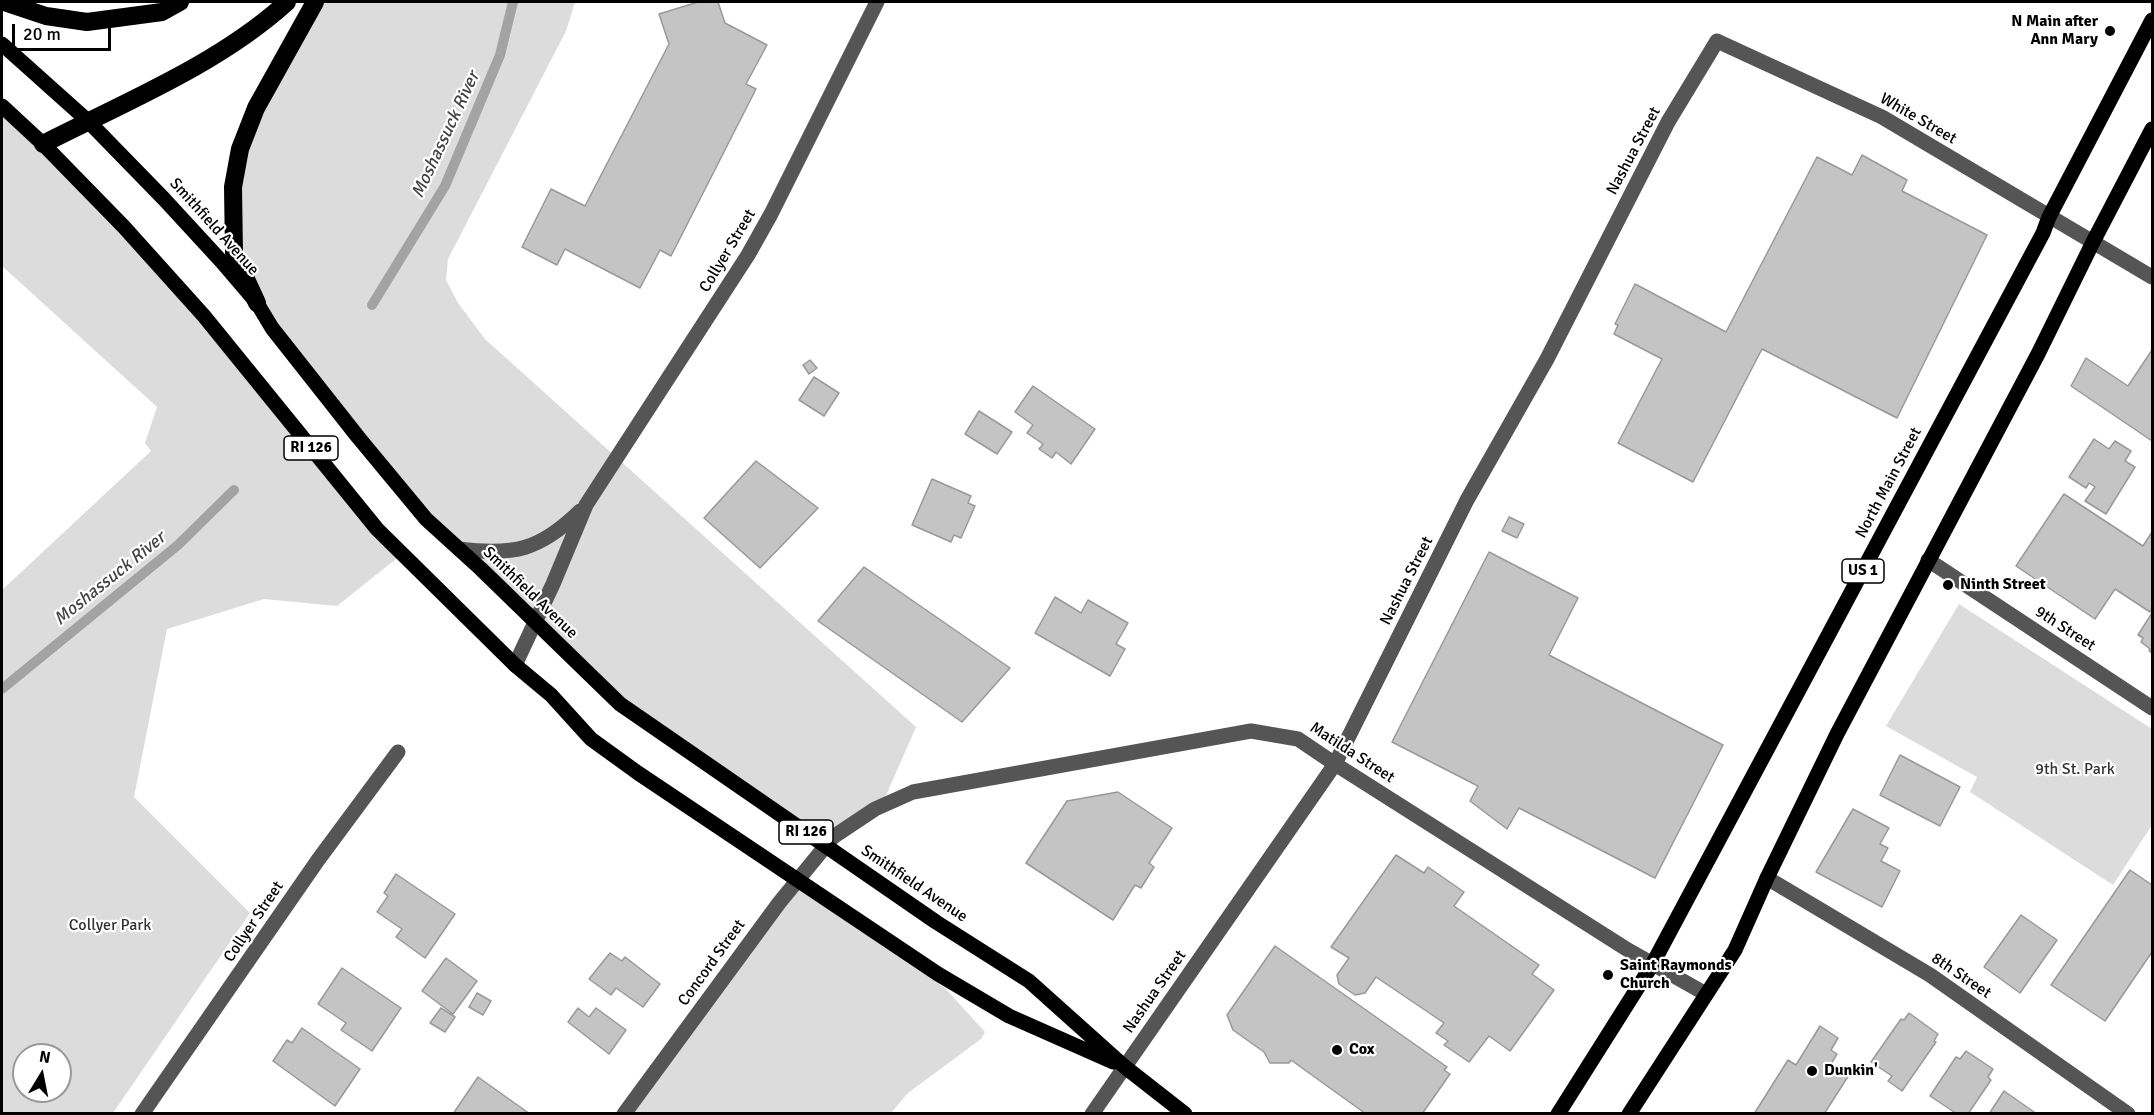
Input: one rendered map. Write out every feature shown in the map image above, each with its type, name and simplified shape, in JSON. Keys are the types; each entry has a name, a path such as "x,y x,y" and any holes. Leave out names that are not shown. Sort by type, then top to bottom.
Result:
{"highway":[{"path":"4,2 46,16 87,22 162,12 180,2"},
{"path":"43,144 226,49 287,2"},
{"path":"257,303 234,253 233,187 240,149 256,108 315,2"}],"main road":[{"name":"North Main Street","path":"1557,1113 1652,965 2043,233 2049,217 2152,20"},
{"name":"Smithfield Avenue","path":"2,44 87,122 164,199 257,303 272,328 426,519 620,704 936,922 1029,981 1125,1067 1185,1113"},
{"name":"Smithfield Avenue","path":"2,106 43,144 124,227 204,316 377,529 515,665 551,696 591,740 897,947 1010,1016 1125,1067"},
{"path":"1629,1113 1735,950 1767,878 1837,734 2038,354 2152,129"}],"street":[{"name":"Collyer Street","path":"515,665 553,584 586,505 748,255 877,2"},
{"name":"White Street","path":"1717,41 1882,117 2152,277"},
{"name":"Nashua Street","path":"1092,1113 1335,764 1467,500 1547,359 1668,122 1717,41"},
{"name":"Collyer Street","path":"459,549 508,552 529,547 546,540 565,526 586,505"},
{"name":"9th Street","path":"1929,560 2152,708"},
{"name":"Matilda Street","path":"833,837 875,808 913,792 1251,731 1298,738 1335,764 1652,965 1706,994"},
{"name":"Collyer Street","path":"142,1113 318,860 398,752"},
{"name":"Concord Street","path":"624,1113 779,903 833,837"},
{"name":"8th Street","path":"1767,878 1930,975 2128,1113"}],"green space":[{"path":"312,2 575,2 566,31 448,259 446,280 458,303 485,339 916,727 884,800 826,846 689,757 429,519 240,287 240,141"},
{"name":"Collyer Park","path":"2,107 120,217 401,555 337,606 264,599 167,629 134,797 250,913 113,1113 2,1113 2,590 151,451 145,443 157,407 2,266"},
{"name":"9th St. Park","path":"1959,604 2152,729 2152,825 2113,885 1970,792 1977,777 1886,726"},
{"path":"796,882 945,988 985,1032 981,1039 908,1093 891,1113 625,1114"}],"building":[{"path":"698,2 718,2 725,23 767,45 746,84 756,89 671,256 660,250 640,288 565,249 557,265 522,247 551,189 585,206 669,44 659,14"},
{"path":"1862,155 1907,180 1902,191 1987,235 1897,418 1762,349 1693,482 1618,443 1662,359 1614,334 1618,325 1615,324 1635,284 1726,332 1817,157 1852,175"},
{"path":"2152,350 2152,441 2071,386 2086,358 2128,386"},
{"path":"810,360 817,368 809,374 803,365"},
{"path":"814,377 839,393 824,416 799,400"},
{"path":"1033,386 1095,429 1071,464 1056,452 1052,458 1039,449 1043,444 1027,433 1033,425 1015,412"},
{"path":"979,411 1012,432 997,454 965,434"},
{"path":"2094,439 2109,449 2115,441 2131,451 2125,461 2135,467 2106,514 2085,501 2095,487 2089,483 2086,488 2069,477"},
{"path":"756,461 818,508 760,568 704,518"},
{"path":"932,479 971,496 968,503 975,506 961,538 954,535 951,542 912,525"},
{"path":"2064,494 2143,546 2152,532 2152,608 2150,612 2115,589 2095,619 2016,566"},
{"path":"1509,517 1524,524 1517,538 1502,531"},
{"path":"1489,552 1578,598 1549,655 1723,745 1655,878 1519,808 1507,829 1470,801 1478,786 1392,742"},
{"path":"864,567 1010,668 962,722 818,621"},
{"path":"1055,597 1081,613 1088,600 1128,623 1116,644 1125,649 1110,676 1035,633"},
{"path":"2152,613 2152,653 2141,642 2143,638 2138,635"},
{"path":"1900,755 1960,787 1940,826 1880,795"},
{"path":"1118,792 1172,828 1149,863 1154,867 1141,888 1135,885 1113,920 1026,863 1067,801"},
{"path":"1853,809 1889,828 1880,844 1888,848 1881,861 1900,871 1882,907 1816,872"},
{"path":"1396,855 1424,873 1428,867 1464,892 1454,906 1539,965 1532,974 1554,990 1510,1051 1489,1036 1469,1062 1444,1045 1448,1041 1436,1033 1444,1023 1376,977 1365,993 1355,995 1339,984 1337,975 1349,958 1331,947"},
{"path":"2130,870 2152,885 2152,952 2105,1021 2051,985"},
{"path":"396,874 455,914 425,958 396,937 402,929 377,912 388,896 384,893"},
{"path":"2021,915 2057,940 2020,993 1984,967"},
{"path":"1275,946 1447,1067 1444,1070 1450,1074 1422,1114 1366,1114 1291,1060 1289,1063 1270,1063 1264,1052 1233,1030 1227,1015"},
{"path":"610,953 622,961 625,957 660,984 643,1007 616,988 611,995 589,979"},
{"path":"446,958 477,981 453,1014 422,991"},
{"path":"342,968 401,1008 372,1051 341,1030 346,1023 318,1004"},
{"path":"477,993 491,1001 483,1015 469,1007"},
{"path":"441,1008 455,1017 445,1032 430,1023"},
{"path":"578,1008 589,1017 596,1008 626,1030 609,1054 568,1022"},
{"path":"1909,1013 1938,1034 1934,1041 1936,1042 1902,1091 1888,1081 1892,1076 1871,1062 1901,1019 1904,1020"},
{"name":"Dunkin'","path":"1820,1026 1838,1038 1831,1050 1837,1054 1831,1064 1849,1075 1824,1114 1754,1114 1788,1060 1796,1065"},
{"path":"302,1028 360,1069 335,1106 273,1061 287,1040 292,1043"},
{"path":"1966,1051 1993,1069 1988,1077 1991,1080 1968,1114 1957,1114 1930,1096 1956,1057 1960,1059"},
{"path":"478,1077 530,1114 453,1114"},
{"path":"2004,1091 2037,1114 1989,1114"}],"waterway":[{"name":"Moshassuck River","path":"372,305 445,186 500,55 513,2"},
{"name":"Moshassuck River","path":"2,689 178,545 234,490"}],"place":[{"name":"N Main after Ann Mary","path":"2110,31"},
{"name":"Ninth Street","path":"1948,585"},
{"name":"Saint Raymonds Church","path":"1608,975"},
{"name":"Cox","path":"1337,1050"},
{"name":"Dunkin'","path":"1812,1071"}]}
